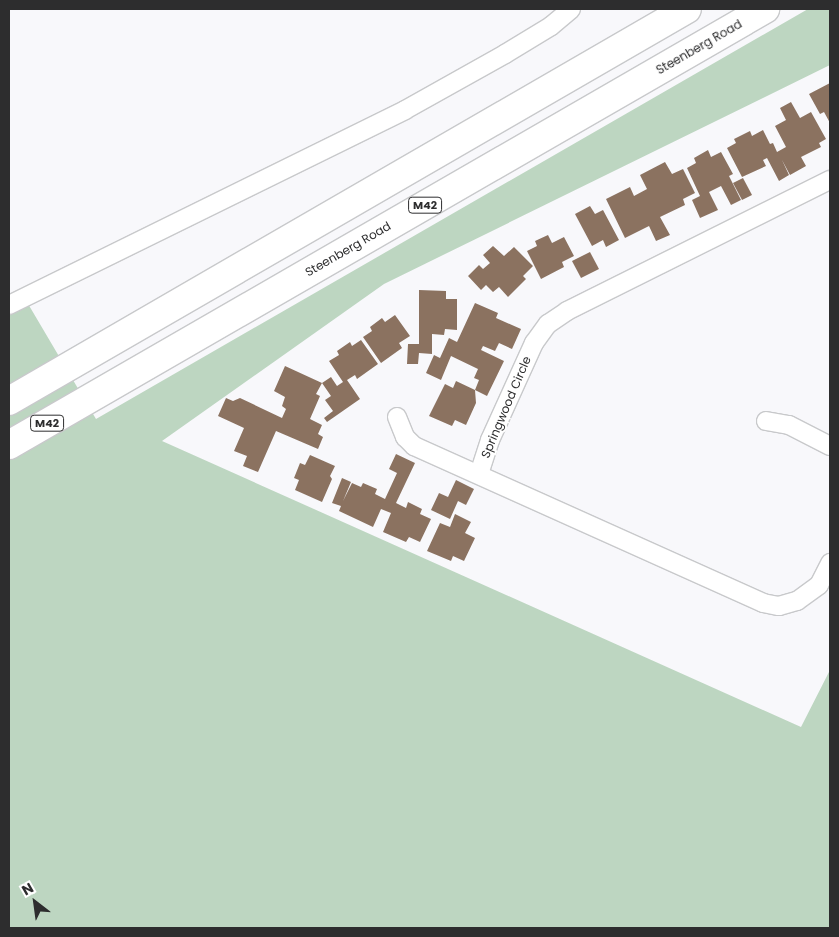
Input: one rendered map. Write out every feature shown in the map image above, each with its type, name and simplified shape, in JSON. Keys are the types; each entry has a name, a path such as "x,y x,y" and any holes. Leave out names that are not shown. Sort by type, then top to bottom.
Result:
{"main road":[{"path":"9,401 687,9"},
{"name":"Steenberg Road","path":"9,445 765,9"}],"street":[{"path":"9,305 405,110 552,26 570,9"},
{"name":"Springwood Circle","path":"830,180 567,311 548,324 530,352 490,440 479,474 764,603 779,606 797,601 819,585 830,563"},
{"path":"397,417 405,437 414,446 479,474"},
{"path":"766,421 789,425 830,446"}],"green space":[{"path":"808,9 830,9 830,65 384,284 162,441 801,727 830,670 830,928 9,928 9,305 24,297 96,419"}],"building":[{"path":"830,83 830,123 824,112 820,114 809,94"},
{"path":"791,102 800,118 811,112 826,139 819,143 821,147 801,157 806,166 790,175 782,160 789,175 779,181 767,158 763,160 766,166 742,177 727,148 736,143 734,139 750,131 752,136 763,130 770,144 773,143 777,152 786,147 775,126 786,120 780,108"},
{"path":"708,150 711,157 721,152 733,174 729,176 741,200 731,205 721,186 709,192 718,210 700,218 692,200 700,196 687,168 696,163 694,158"},
{"path":"665,162 672,174 683,169 695,193 683,199 685,205 660,217 670,235 656,241 649,226 625,238 606,199 630,187 634,196 647,189 640,175"},
{"path":"743,178 752,195 742,200 733,183"},
{"path":"590,206 595,214 603,210 619,240 606,247 603,240 592,246 575,214"},
{"path":"548,235 552,243 564,237 574,256 562,262 564,267 541,279 527,251 537,246 535,241"},
{"path":"493,246 504,256 514,247 533,266 523,276 526,279 508,297 499,287 493,292 486,285 481,290 468,276 479,265 483,269 490,263 483,255"},
{"path":"590,252 599,269 581,278 572,261"},
{"path":"419,290 446,291 446,299 457,299 457,330 445,329 444,335 432,334 432,354 419,353 418,364 407,364 408,344 419,344"},
{"path":"475,303 498,313 496,318 521,329 512,349 499,343 495,351 483,346 481,350 504,361 487,396 475,390 479,380 474,378 478,369 451,356 441,380 426,373 434,355 440,358 449,338 457,342"},
{"path":"395,315 410,336 399,343 402,348 381,363 363,337 372,331 370,327 382,318 385,322"},
{"path":"361,340 378,364 357,379 355,375 347,380 360,399 327,422 324,418 333,411 325,400 331,396 322,383 331,377 337,386 343,382 329,361 339,355 337,351 350,342 352,346"},
{"path":"285,366 322,383 316,394 320,396 310,419 322,425 318,434 323,437 318,449 276,431 258,472 243,466 247,456 234,451 244,428 218,416 226,398 233,401 240,398 282,418 286,409 282,406 285,397 274,391"},
{"path":"456,381 475,390 476,403 466,425 455,420 452,426 429,416 445,384 453,388"},
{"path":"396,454 415,463 396,503 406,508 408,502 422,509 420,514 431,519 420,542 409,537 406,542 383,532 391,513 381,509 373,527 339,511 341,506 332,503 342,478 351,482 343,501 352,483 361,487 363,483 377,489 375,494 385,499 397,473 389,469"},
{"path":"310,455 335,466 330,476 332,479 322,502 295,490 299,480 294,478 300,463 305,465"},
{"path":"456,480 474,489 466,505 458,501 450,519 431,510 439,493 448,497"},
{"path":"455,514 471,522 465,533 475,538 464,561 453,556 451,561 427,551 440,523 450,527"}]}
